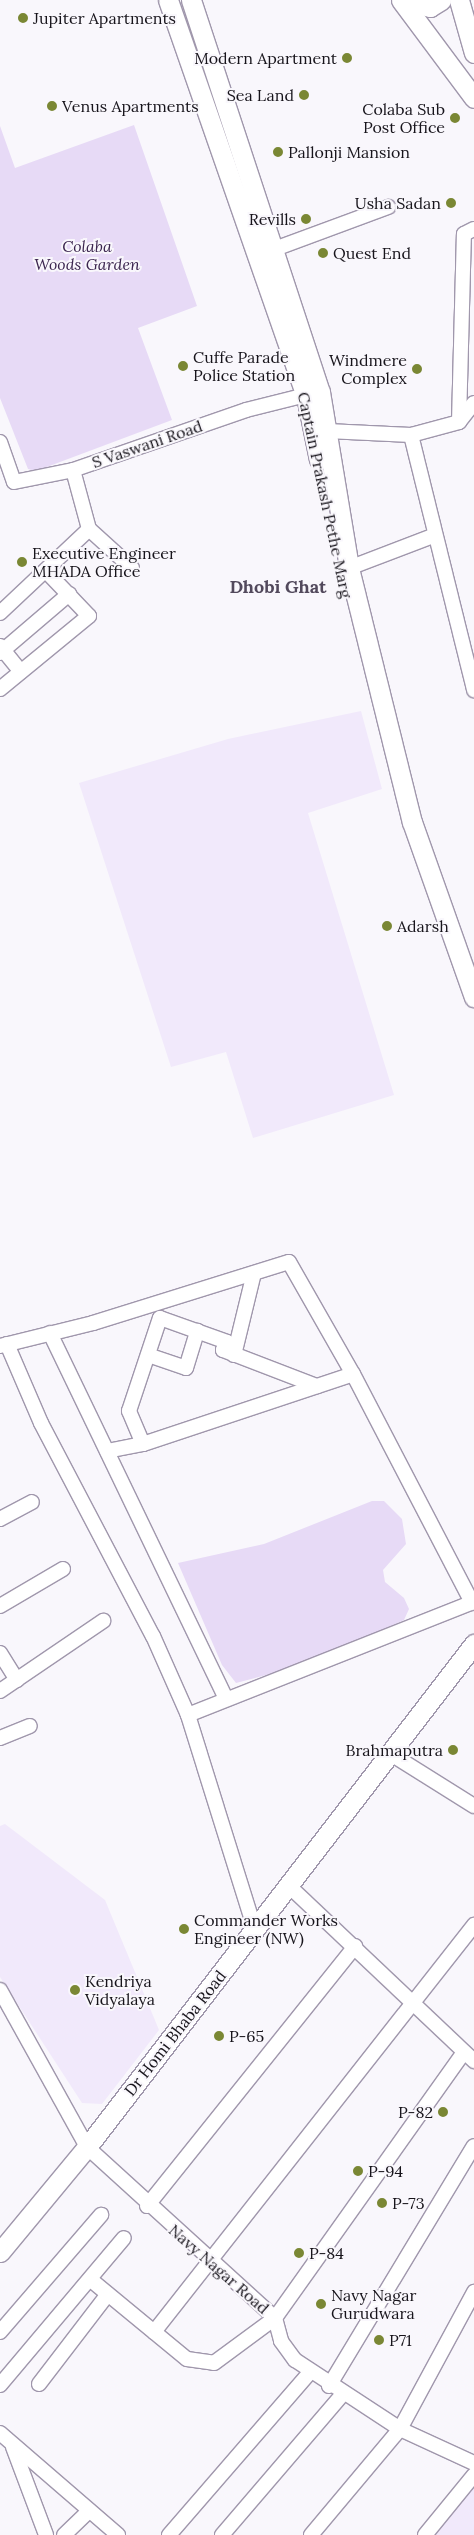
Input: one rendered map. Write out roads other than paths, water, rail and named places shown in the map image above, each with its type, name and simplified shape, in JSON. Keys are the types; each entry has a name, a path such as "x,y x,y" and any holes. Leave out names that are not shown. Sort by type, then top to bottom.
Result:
{"main road":[{"name":"Captain Prakash Pethe Marg","path":"190,0 272,250 313,394 338,572 394,794 412,822"},
{"path":"401,0 430,6 441,0"},
{"path":"401,0 474,98"},
{"path":"459,0 474,54"},
{"name":"Captain Prakash Pethe Marg","path":"173,3 313,394 328,431 349,568 412,822 474,997"},
{"name":"Dr Homi Bhaba Road","path":"0,2251 87,2148 474,1644"}],"street":[{"path":"272,250 388,207"},
{"path":"459,422 464,234 474,229"},
{"name":"S Vaswani Road","path":"0,442 14,482 73,470 246,410 313,394"},
{"path":"328,431 410,435 459,422 474,403"},
{"path":"410,435 433,536 474,690"},
{"path":"73,470 89,529 132,568"},
{"path":"0,613 47,572 89,529"},
{"path":"349,568 433,536"},
{"path":"0,689 89,616 47,572"},
{"path":"21,672 1,650 69,594"},
{"path":"188,1715 473,1603 353,1374 289,1262 50,1333 3,1345 41,1423 153,1636 188,1715 255,1930"},
{"path":"234,1355 254,1273"},
{"path":"143,1444 129,1410 160,1318 227,1342 224,1350 234,1355 317,1386"},
{"path":"148,1355 186,1368 197,1331"},
{"path":"50,1333 226,1699"},
{"path":"107,1452 143,1444 353,1374"},
{"path":"0,1519 32,1502"},
{"path":"0,1606 63,1569"},
{"path":"0,1691 103,1621"},
{"path":"0,1654 17,1680"},
{"path":"0,1738 30,1726"},
{"path":"391,1754 474,1806"},
{"path":"90,2280 187,2359 214,2363 275,2318 469,2057 412,2004 355,1946 289,1886"},
{"path":"154,2332 474,1925"},
{"path":"147,2206 355,1946"},
{"name":"Navy Nagar Road","path":"0,1992 87,2148 147,2206 275,2318 281,2341 310,2372 342,2395 400,2428 474,2463"},
{"path":"329,2386 474,2146"},
{"path":"0,2332 101,2215"},
{"path":"0,2385 124,2238"},
{"path":"311,2535 400,2428 474,2292"},
{"path":"39,2384 108,2294"},
{"path":"170,2535 310,2372"},
{"path":"222,2535 342,2395"},
{"path":"0,2433 12,2446 118,2535"},
{"path":"12,2446 46,2535"},
{"path":"425,2535 474,2475"},
{"path":"64,2535 89,2511"}],"place":[{"name":"Jupiter Apartments","path":"23,18"},
{"name":"Modern Apartment","path":"347,58"},
{"name":"Sea Land","path":"304,95"},
{"name":"Venus Apartments","path":"52,106"},
{"name":"Colaba Sub Post Office","path":"455,118"},
{"name":"Pallonji Mansion","path":"278,152"},
{"name":"Usha Sadan","path":"451,203"},
{"name":"Revills","path":"306,219"},
{"name":"Quest End","path":"323,253"},
{"name":"Cuffe Parade Police Station","path":"183,366"},
{"name":"Windmere Complex","path":"417,369"},
{"name":"Executive Engineer MHADA Office","path":"22,562"},
{"name":"Adarsh","path":"387,926"},
{"name":"Brahmaputra","path":"453,1750"},
{"name":"Commander Works Engineer (NW)","path":"184,1929"},
{"name":"Kendriya Vidyalaya","path":"75,1990"},
{"name":"P-65","path":"219,2036"},
{"name":"P-82","path":"443,2112"},
{"name":"P-94","path":"358,2171"},
{"name":"P-73","path":"382,2203"},
{"name":"P-84","path":"299,2253"},
{"name":"Navy Nagar Gurudwara","path":"321,2304"},
{"name":"P71","path":"379,2340"}],"district":[{"name":"Dhobi Ghat","path":"278,587"}],"park label":[{"name":"Colaba Woods Garden","path":"87,255"}]}
